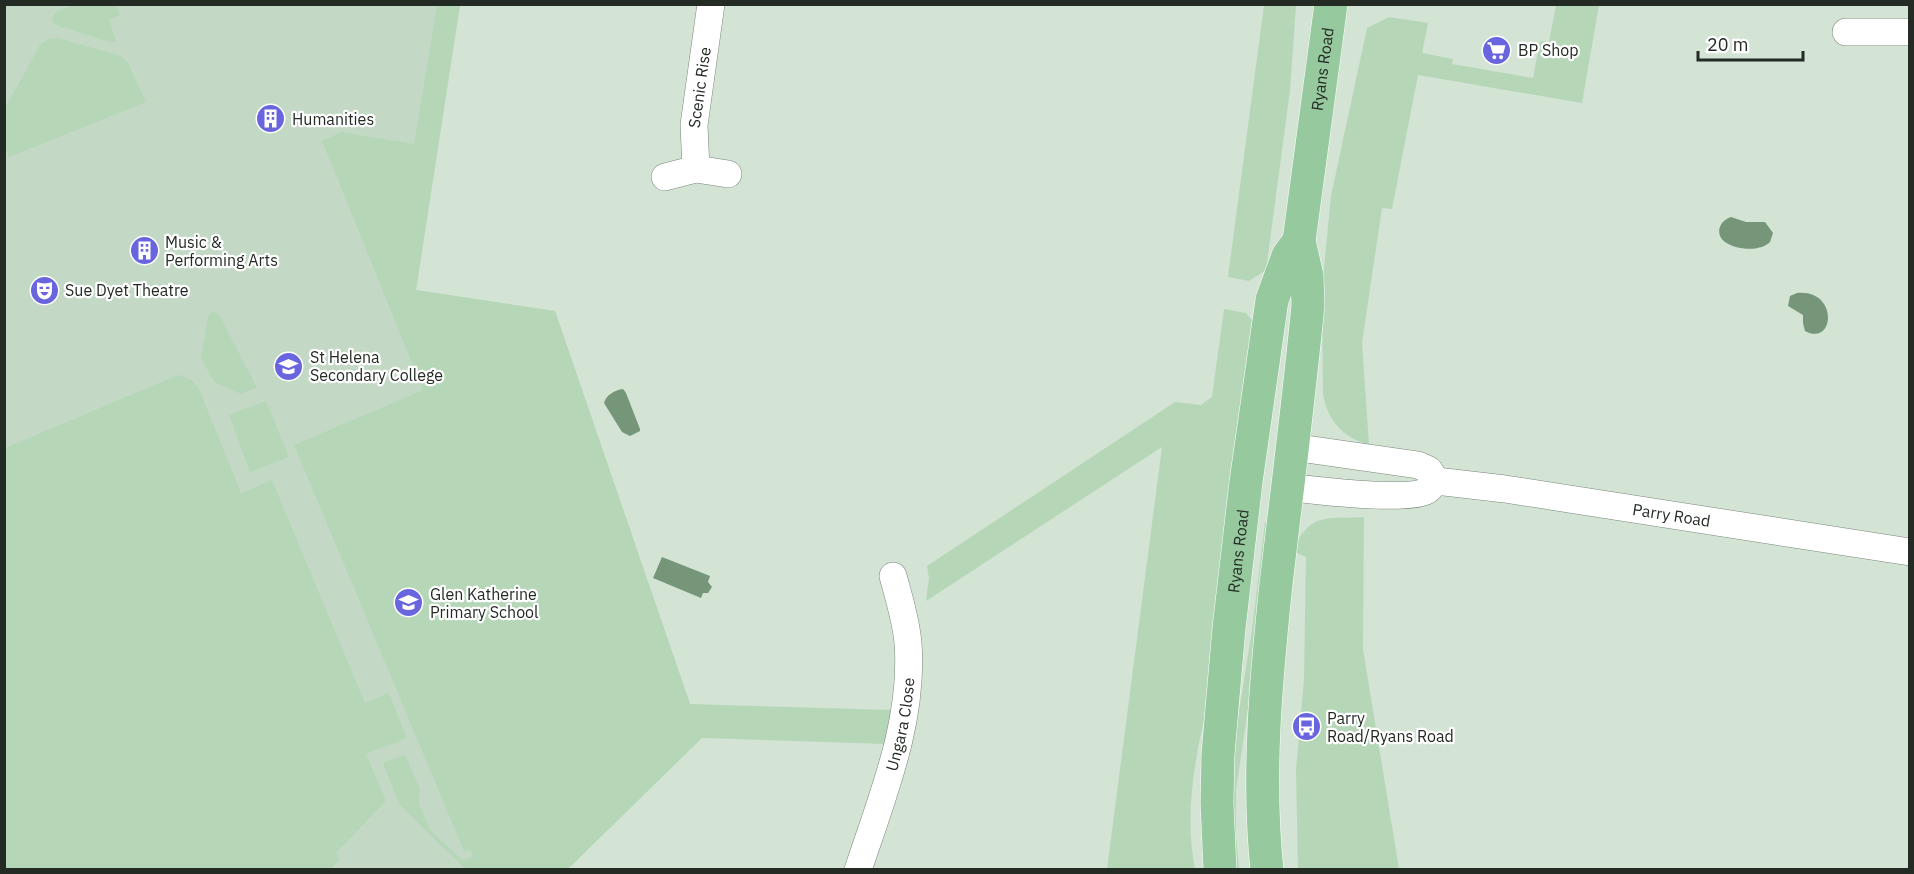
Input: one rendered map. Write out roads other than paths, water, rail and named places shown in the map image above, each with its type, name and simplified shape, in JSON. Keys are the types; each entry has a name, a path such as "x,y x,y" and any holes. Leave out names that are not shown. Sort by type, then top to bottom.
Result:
{"main road":[{"name":"Ryans Road","path":"1267,870 1262,810 1270,644 1308,304 1307,276 1299,241 1331,4"},
{"name":"Ryans Road","path":"1220,870 1216,803 1218,754 1229,628 1246,482 1272,300 1288,256 1299,241"},
{"name":"Parry Road","path":"1252,442 1292,447"},
{"path":"1246,482 1287,487"}],"street":[{"name":"Scenic Rise","path":"696,169 694,125 711,4"},
{"path":"1846,32 1910,32"},
{"path":"665,177 696,169 728,174"},
{"name":"Parry Road","path":"1292,447 1418,465 1429,470 1436,481 1505,489 1910,552"},
{"path":"1287,487 1333,492 1412,495 1426,491 1436,481"},
{"name":"Ungara Close","path":"858,870 894,759 906,696 908,644 904,617 893,576"}],"place":[{"name":"BP Shop","path":"1497,50"},
{"name":"Humanities","path":"271,119"},
{"name":"Music & Performing Arts","path":"144,251"},
{"name":"Sue Dyet Theatre","path":"44,290"},
{"name":"St Helena Secondary College","path":"289,366"},
{"name":"Glen Katherine Primary School","path":"409,603"},
{"name":"Parry Road/Ryans Road","path":"1306,727"}]}
